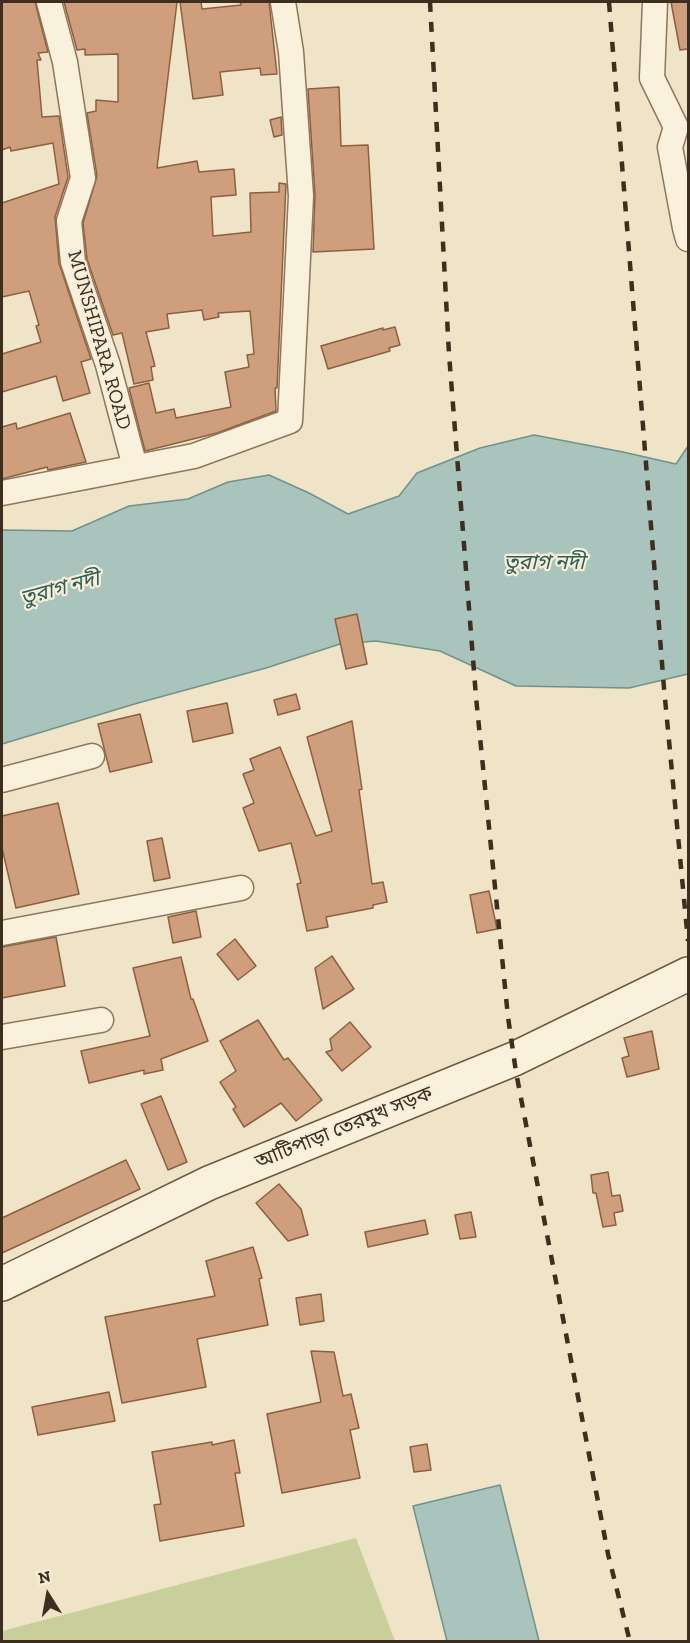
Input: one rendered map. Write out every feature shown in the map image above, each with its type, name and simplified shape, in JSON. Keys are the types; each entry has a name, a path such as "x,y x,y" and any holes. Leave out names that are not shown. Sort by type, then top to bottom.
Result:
{"main road":[{"name":"আটিপাড়া তেরমুখ সড়ক","path":"2,1284 209,1183 514,1059 688,974"}],"street":[{"name":"MUNSHIPARA ROAD","path":"49,2 65,62 83,178 69,222 73,262 108,365 135,467"},
{"path":"2,494 194,456 290,421 301,196 291,52 283,2"},
{"path":"655,2 652,78 676,127 670,147 687,232"},
{"path":"2,780 92,756"},
{"path":"2,933 241,888"},
{"path":"2,1037 101,1020"}],"green space":[{"path":"356,1538 395,1641 2,1641 2,1631"}],"water":[{"name":"তুরাগ নদী","path":"534,435 676,464 688,446 688,674 629,688 516,686 440,651 376,641 340,644 266,668 2,744 2,530 72,531 129,506 188,499 228,482 269,475 348,514 399,496 417,473 480,448"},
{"path":"500,1485 539,1641 447,1641 413,1506"}],"building":[{"path":"2,2 35,2 48,52 38,53 41,60 37,60 42,117 59,116 68,177 55,217 59,263 91,359 81,362 90,393 63,401 56,376 2,392 2,354 41,342 36,326 39,325 29,291 2,297 2,203 59,184 53,143 11,151 10,147 2,150"},
{"path":"64,2 177,2 157,168 197,161 199,172 234,169 236,195 211,197 213,236 251,232 250,193 279,192 279,183 286,184 277,388 275,388 276,411 217,433 145,451 129,388 149,383 156,413 174,409 176,418 231,407 225,372 249,367 247,355 254,354 250,311 218,313 219,317 204,320 202,310 167,314 169,328 146,332 155,366 151,367 153,380 134,384 122,333 113,335 87,259 83,223 97,176 87,113 96,111 96,100 118,102 118,54 85,55 85,49 77,50"},
{"path":"180,2 201,2 202,9 241,5 240,2 269,2 277,74 261,75 260,68 220,72 223,95 193,99"},
{"path":"671,2 688,2 688,49 680,50"},
{"path":"339,87 341,146 368,145 374,249 313,252 315,195 308,89"},
{"path":"281,117 282,135 274,137 270,120"},
{"path":"395,327 400,345 389,348 390,351 328,369 321,346 383,328 383,330"},
{"path":"70,413 86,462 48,470 47,467 2,479 2,427 16,423 17,429"},
{"path":"357,614 367,664 346,669 335,619"},
{"path":"296,694 300,709 278,715 274,700"},
{"path":"227,703 233,733 193,742 187,711"},
{"path":"140,714 152,762 110,772 98,724"},
{"path":"352,721 372,884 383,882 387,902 373,905 373,908 326,917 328,927 307,931 297,884 301,883 291,843 259,851 243,808 254,803 243,774 254,770 250,759 280,747 316,836 332,831 307,737"},
{"path":"58,803 79,894 16,908 2,848 2,816"},
{"path":"162,838 170,878 154,881 147,841"},
{"path":"489,891 497,929 477,933 470,895"},
{"path":"196,911 201,937 173,943 168,917"},
{"path":"56,937 65,986 2,998 2,947"},
{"path":"235,939 256,966 238,980 217,954"},
{"path":"332,956 354,989 323,1009 315,968"},
{"path":"181,957 191,999 193,999 208,1041 161,1059 163,1070 144,1074 144,1070 89,1083 81,1051 150,1036 133,968"},
{"path":"258,1020 284,1060 288,1058 322,1100 296,1121 281,1103 244,1127 233,1109 236,1107 220,1082 236,1071 220,1041"},
{"path":"350,1022 371,1047 342,1071 326,1052 332,1050 330,1039"},
{"path":"652,1031 659,1069 627,1077 622,1058 629,1056 624,1038"},
{"path":"161,1096 187,1162 168,1170 141,1104"},
{"path":"126,1160 140,1189 2,1253 2,1218"},
{"path":"608,1172 612,1196 620,1195 623,1211 614,1213 616,1225 603,1227 596,1193 593,1193 591,1175"},
{"path":"279,1184 301,1209 308,1235 288,1241 256,1203"},
{"path":"471,1212 476,1237 460,1239 455,1215"},
{"path":"425,1220 428,1234 368,1247 365,1232"},
{"path":"253,1247 262,1278 259,1279 268,1325 197,1339 206,1387 122,1403 105,1317 215,1296 206,1261"},
{"path":"321,1294 324,1321 300,1325 296,1298"},
{"path":"311,1351 334,1352 343,1396 351,1394 359,1428 350,1430 360,1478 282,1493 267,1414 321,1402"},
{"path":"109,1392 115,1421 38,1435 32,1407"},
{"path":"234,1440 240,1473 235,1473 244,1526 160,1541 154,1505 161,1504 152,1452"},
{"path":"427,1444 431,1470 414,1472 410,1447"}],"railway":[{"path":"430,2 449,354 476,697 508,1017 516,1072 608,1554 630,1642"},
{"path":"609,2 664,688 688,941"}]}
